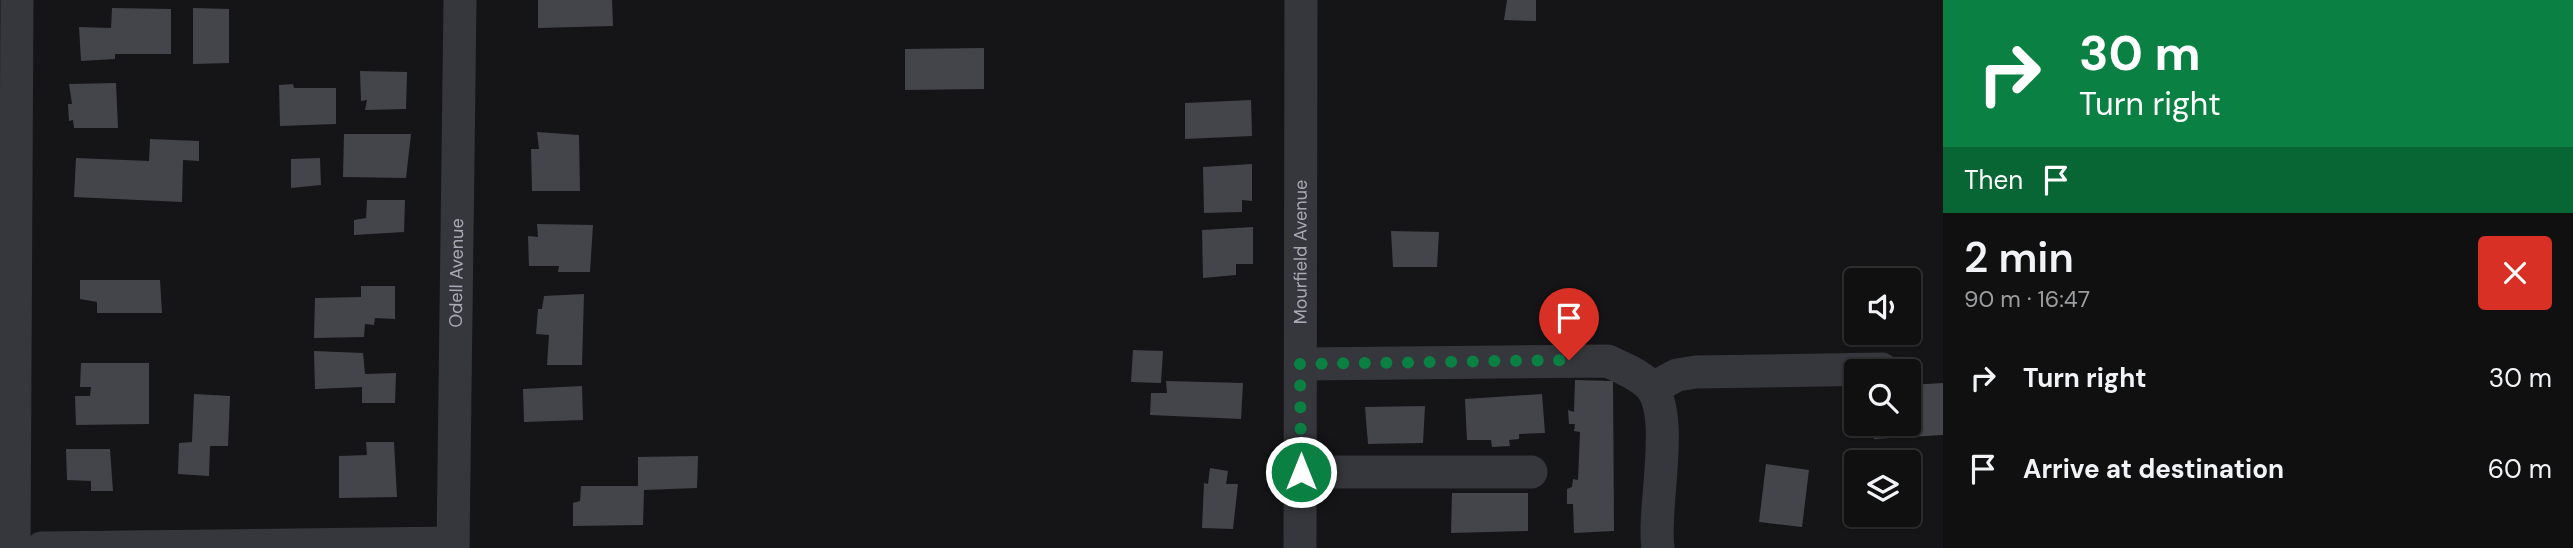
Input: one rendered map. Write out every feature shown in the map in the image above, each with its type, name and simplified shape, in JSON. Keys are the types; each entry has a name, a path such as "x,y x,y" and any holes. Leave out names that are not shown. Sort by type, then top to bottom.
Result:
{"street":[{"path":"14,548 17,0"},
{"name":"Odell Avenue","path":"453,546 460,0"},
{"name":"Mourfield Avenue","path":"1300,548 1301,0"},
{"path":"1300,364 1608,361 1641,377 1653,388 1663,436 1658,548"},
{"path":"1653,388 1677,375 1696,372 1844,370"},
{"path":"1301,472 1531,472"},
{"path":"42,548 453,546"}],"building":[{"path":"538,0 612,0 613,26 538,28"},
{"path":"1507,0 1536,0 1536,21 1504,20"},
{"path":"112,8 171,9 171,54 115,54 115,59 81,61 79,27 111,28"},
{"path":"193,8 229,9 229,63 193,64"},
{"path":"984,48 984,89 905,90 905,49"},
{"path":"360,71 407,72 406,109 365,110 367,100 361,101"},
{"path":"116,83 118,128 74,128 73,120 69,121 68,104 72,104 69,84"},
{"path":"293,84 294,88 336,88 336,124 280,126 279,85"},
{"path":"1251,100 1252,136 1185,139 1185,103"},
{"path":"537,132 579,135 580,191 532,191 531,149 539,149"},
{"path":"344,134 411,134 406,178 343,177"},
{"path":"150,139 199,141 199,161 183,160 182,202 74,197 76,158 149,161"},
{"path":"320,158 321,185 291,188 291,159"},
{"path":"1252,164 1252,201 1242,200 1242,212 1204,213 1203,167"},
{"path":"367,200 405,200 404,232 354,235 354,220 366,218"},
{"path":"537,224 593,225 590,272 558,272 559,266 529,266 528,236 538,237"},
{"path":"1253,227 1253,264 1236,264 1236,275 1203,278 1202,230"},
{"path":"1391,231 1439,232 1437,267 1393,267"},
{"path":"80,280 160,280 162,313 97,313 97,302 80,299"},
{"path":"361,286 395,286 395,319 375,318 374,325 365,324 364,337 314,338 315,298 361,297"},
{"path":"584,294 582,365 547,365 549,335 536,334 538,309 542,309 544,296"},
{"path":"1133,350 1163,351 1161,383 1131,382"},
{"path":"314,351 363,353 365,374 396,373 395,403 362,403 362,387 315,389"},
{"path":"81,363 149,363 149,424 76,425 75,396 90,396 91,387 80,387"},
{"path":"1575,380 1613,381 1614,531 1574,533 1573,504 1567,504 1567,489 1572,487 1573,479 1578,480 1580,432 1574,431 1575,424 1569,424 1568,410 1574,412"},
{"path":"1166,381 1243,383 1241,419 1150,415 1151,393 1167,393"},
{"path":"1943,383 1943,435 1874,439 1874,436 1921,436 1921,384"},
{"path":"582,386 583,420 524,422 523,389"},
{"path":"194,394 230,396 228,446 210,446 209,476 178,474 179,443 192,442"},
{"path":"1542,394 1545,433 1519,434 1519,439 1509,440 1510,446 1492,447 1491,440 1467,440 1465,399"},
{"path":"1425,406 1423,443 1368,444 1365,407"},
{"path":"366,442 394,442 397,497 339,498 339,456 367,455"},
{"path":"66,449 110,449 113,491 91,491 91,481 67,480"},
{"path":"698,456 697,488 644,490 643,525 573,526 573,503 580,501 581,486 638,486 638,457"},
{"path":"1766,464 1809,470 1802,527 1759,522"},
{"path":"1210,468 1228,471 1226,484 1238,484 1233,529 1202,528 1204,483 1208,484"},
{"path":"1452,493 1528,493 1528,531 1451,533"}],"route":[{"path":"1301,472 1300,364 1569,360"}]}
